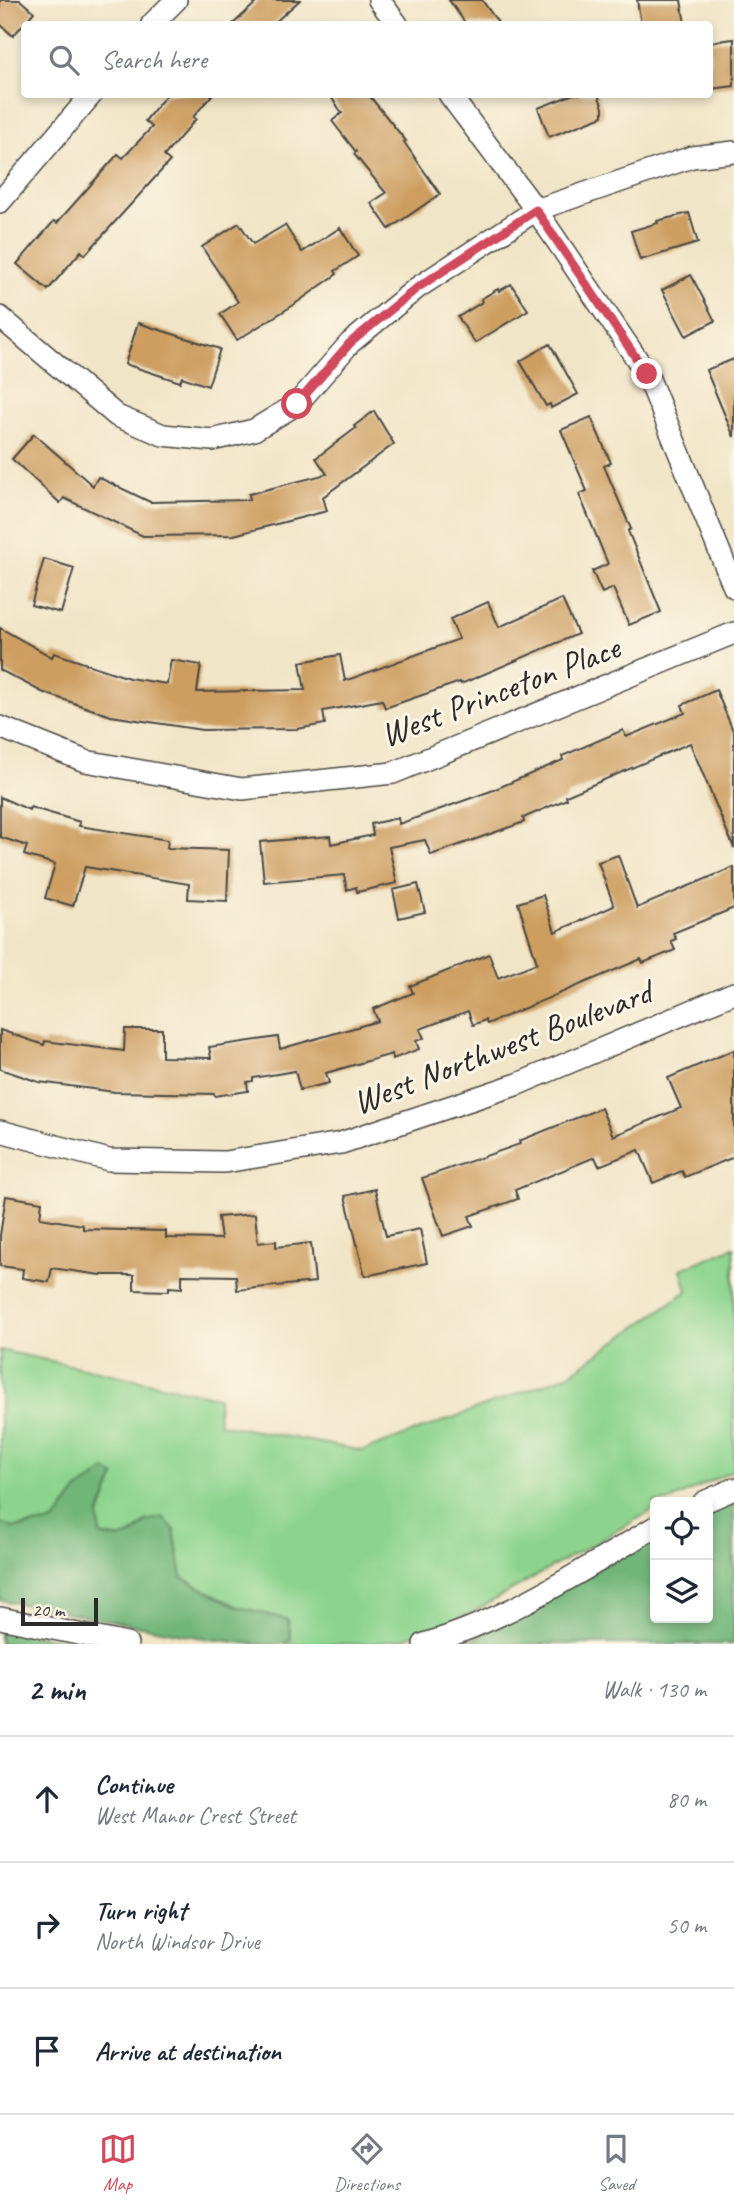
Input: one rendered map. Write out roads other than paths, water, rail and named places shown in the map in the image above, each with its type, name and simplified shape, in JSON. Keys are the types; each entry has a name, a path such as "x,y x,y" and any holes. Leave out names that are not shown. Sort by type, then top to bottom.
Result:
{"street":[{"path":"155,21 176,0"},
{"path":"379,0 395,21"},
{"path":"0,202 89,98"},
{"path":"452,98 536,210 647,374 734,587"},
{"path":"0,317 117,416 163,435 212,440 254,430 297,404 350,343 417,288 536,210 692,157 734,152"},
{"name":"West Princeton Place","path":"0,727 85,761 242,789 393,773 734,633"},
{"name":"West Northwest Boulevard","path":"0,1131 109,1160 225,1162 341,1143 517,1084 734,993"},
{"path":"713,1498 734,1489"},
{"path":"424,1644 522,1605 650,1530"},
{"path":"0,1618 127,1644"}]}
